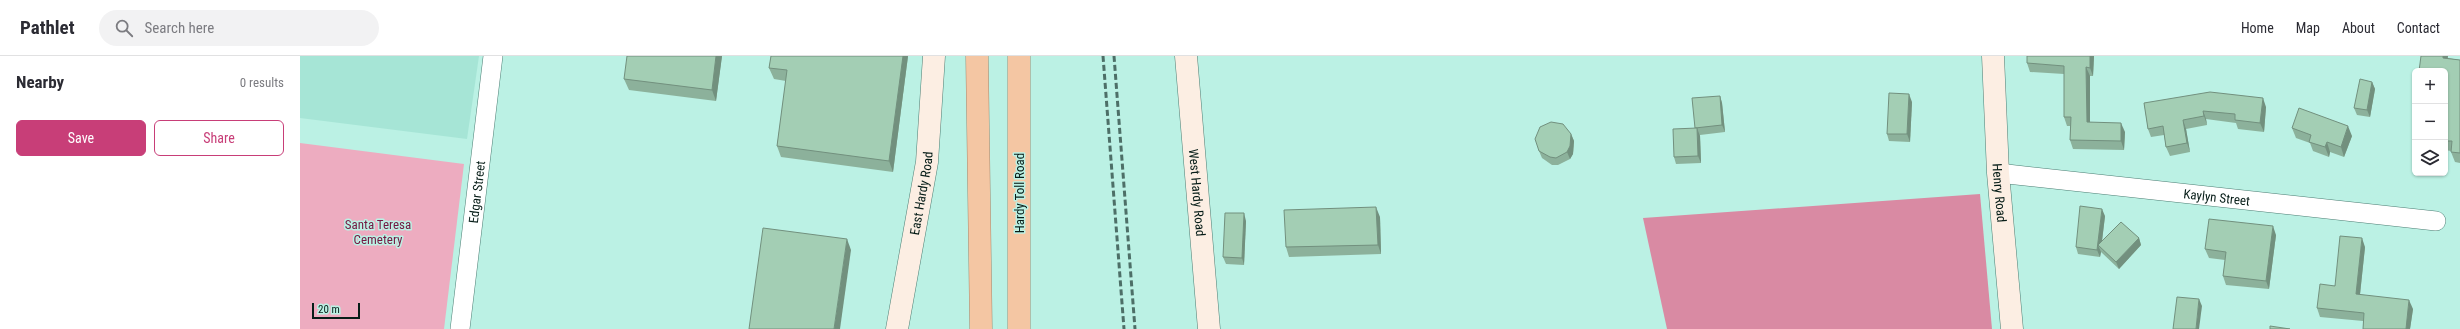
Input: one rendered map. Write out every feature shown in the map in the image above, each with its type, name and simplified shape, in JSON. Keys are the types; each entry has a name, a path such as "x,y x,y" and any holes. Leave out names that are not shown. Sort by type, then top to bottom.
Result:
{"highway":[{"path":"977,56 981,329"},
{"name":"Hardy Toll Road","path":"1019,56 1019,329"}],"main road":[{"name":"East Hardy Road","path":"898,329 927,162 934,56"},
{"name":"West Hardy Road","path":"1186,56 1210,329"},
{"name":"Henry Road","path":"1993,56 1998,173 2012,329"}],"street":[{"name":"Edgar Street","path":"460,329 493,56"},
{"name":"Kaylyn Street","path":"1998,173 2436,221"}],"shaded area":[{"path":"300,56 479,56 467,139 300,118"},
{"path":"1980,194 1992,329 1667,329 1643,218"}],"green space":[{"name":"Santa Teresa Cemetery","path":"300,143 464,164 444,329 300,329"}],"building":[{"path":"627,56 716,56 712,90 624,79"},
{"path":"771,56 903,56 889,161 777,146 787,70 769,68"},
{"path":"2027,56 2090,56 2090,68 2086,67 2087,122 2121,123 2121,141 2070,140 2071,117 2064,117 2064,66 2027,63"},
{"path":"2421,56 2443,56 2443,58 2460,60 2460,153 2451,152 2452,141 2448,141 2448,68 2419,68"},
{"path":"2360,79 2372,82 2367,110 2354,108"},
{"path":"2210,92 2263,98 2260,123 2235,120 2235,114 2203,111 2204,116 2183,120 2187,143 2166,147 2163,126 2148,129 2144,103"},
{"path":"1889,93 1909,94 1907,134 1887,134"},
{"path":"1720,96 1722,125 1695,128 1692,98"},
{"path":"2299,108 2348,126 2341,147 2327,142 2325,147 2309,142 2311,135 2292,128"},
{"path":"1551,122 1563,124 1571,134 1570,146 1567,152 1556,158 1550,157 1539,151 1535,139 1540,127"},
{"path":"1697,128 1698,156 1674,157 1673,129"},
{"path":"2080,206 2102,209 2097,250 2076,247"},
{"path":"1376,207 1378,245 1286,247 1284,210"},
{"path":"1225,213 1244,213 1242,258 1223,257"},
{"path":"2209,219 2273,226 2266,281 2223,276 2226,252 2205,249"},
{"path":"2121,222 2139,238 2116,262 2098,245"},
{"path":"763,228 847,239 834,329 749,329"},
{"path":"2340,236 2362,238 2356,294 2409,300 2406,329 2363,329 2364,313 2317,308 2320,284 2335,286"},
{"path":"2177,297 2199,299 2196,329 2173,329"},
{"path":"2270,326 2290,329 2270,329"}],"railway":[{"path":"1103,56 1124,329"},
{"path":"1114,56 1135,329"}]}
